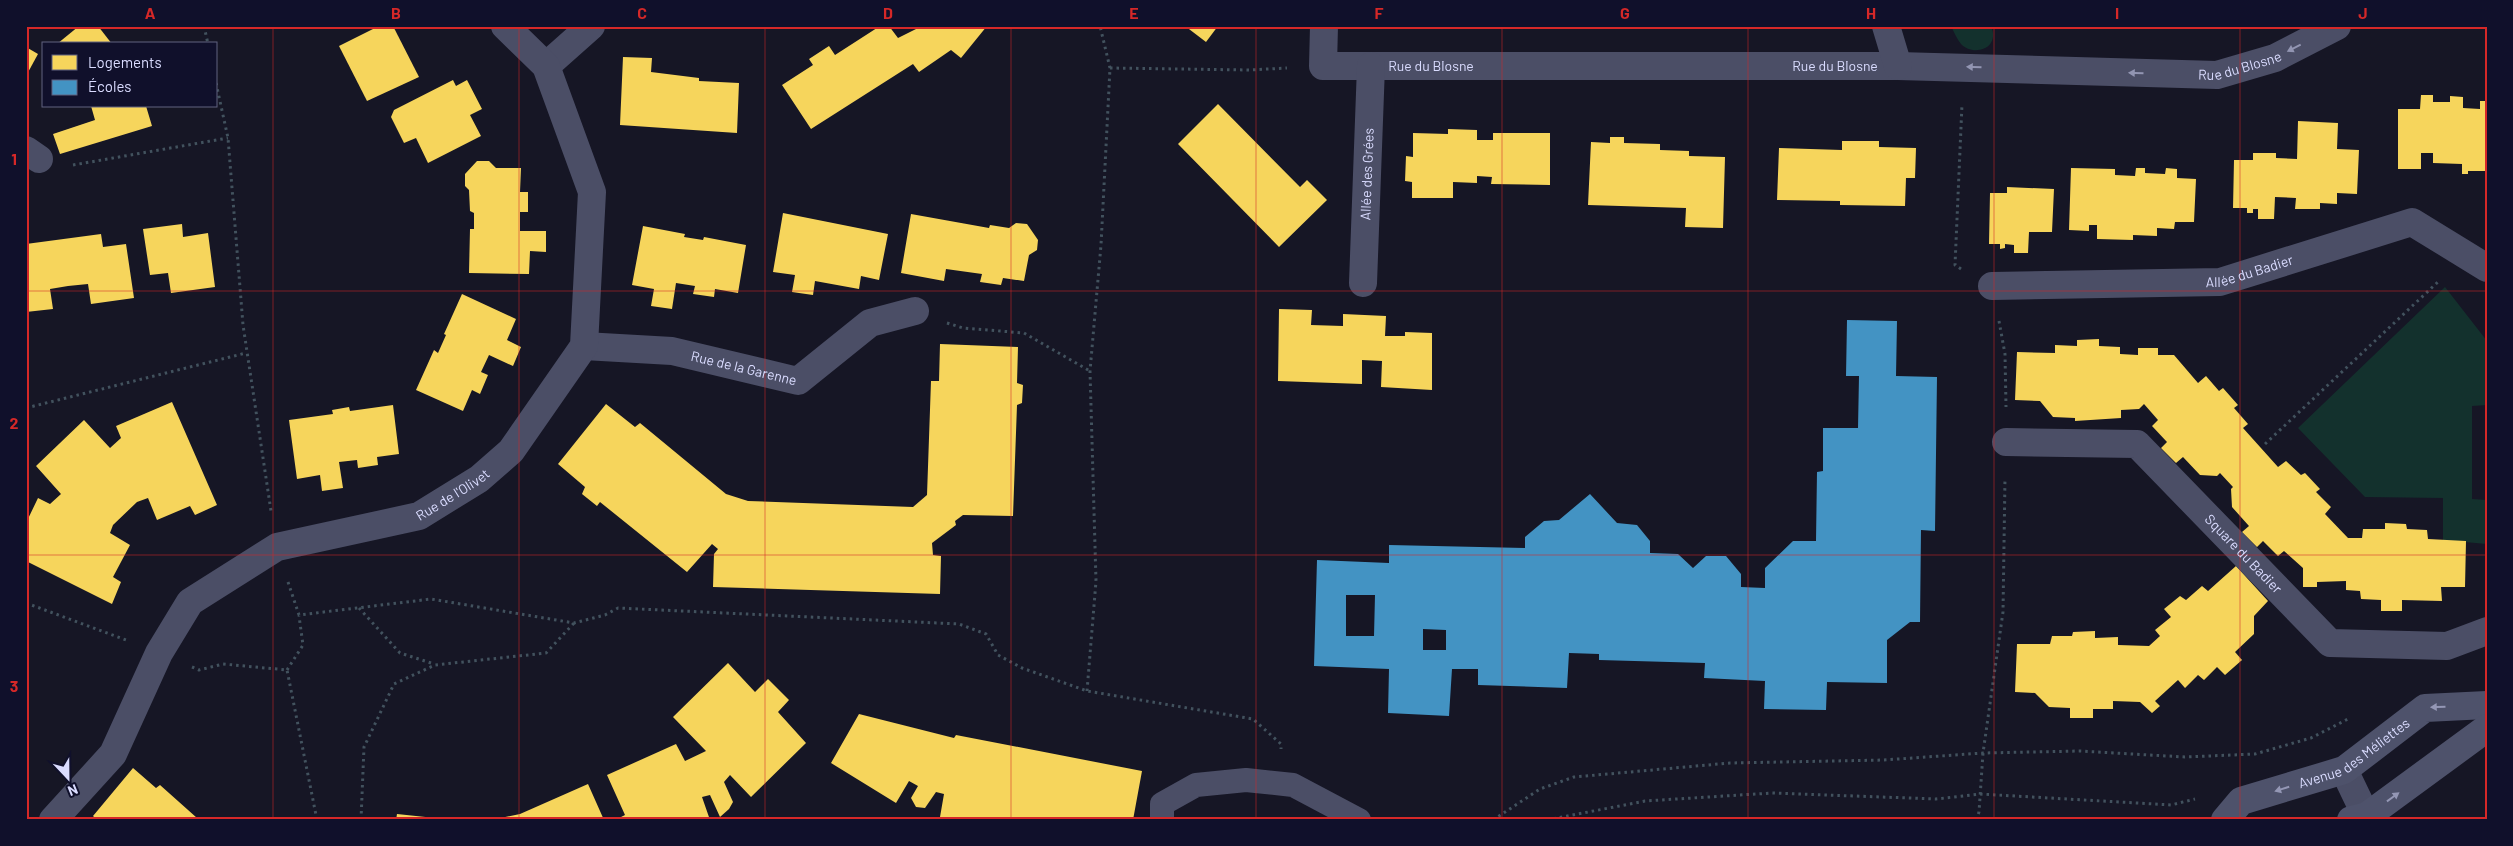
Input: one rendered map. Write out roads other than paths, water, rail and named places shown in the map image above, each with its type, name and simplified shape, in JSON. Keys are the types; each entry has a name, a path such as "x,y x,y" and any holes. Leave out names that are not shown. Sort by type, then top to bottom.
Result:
{"street":[{"path":"505,26 546,66 592,192 584,346"},
{"path":"546,66 591,26"},
{"name":"Rue du Blosne","path":"1324,26 1322,66 1898,66 2217,75 2275,58 2338,26"},
{"path":"1886,26 1898,66"},
{"name":"Allée des Grées","path":"1364,283 1371,66"},
{"name":"Allée du Badier","path":"1992,286 2220,282 2412,222 2487,268"},
{"name":"Rue de la Garenne","path":"584,346 672,351 798,381 870,322 915,311"},
{"name":"Rue de l'Olivet","path":"53,820 113,754 159,653 190,602 277,547 419,516 479,479 512,451 584,346"},
{"name":"Square du Badier","path":"2006,442 2136,444 2330,643 2447,646 2487,631"},
{"name":"Avenue des Méliettes","path":"2225,820 2242,801 2344,770 2425,708 2487,705"},
{"path":"2344,770 2362,818 2487,728"}],"lane":[{"path":"1162,820 1162,804 1196,786 1246,780 1293,785 1359,820"}]}
